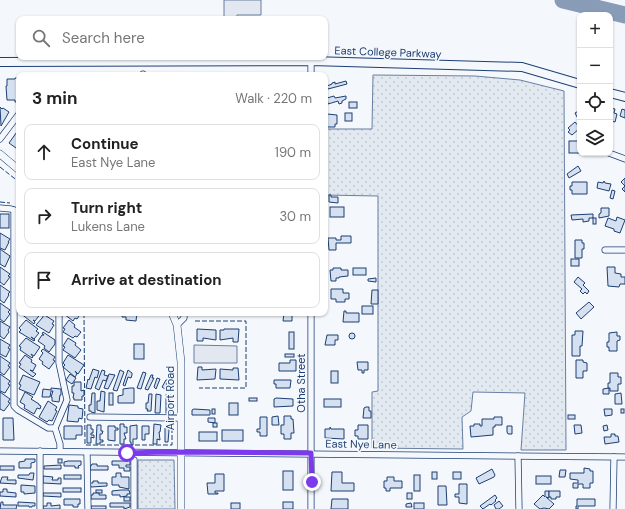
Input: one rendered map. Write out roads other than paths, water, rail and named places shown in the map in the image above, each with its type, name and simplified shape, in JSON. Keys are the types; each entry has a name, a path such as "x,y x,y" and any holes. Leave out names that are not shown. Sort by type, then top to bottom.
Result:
{"main road":[{"name":"East College Parkway","path":"0,62 311,61 522,67 577,83"},
{"path":"613,94 625,98"}],"street":[{"path":"311,61 311,72"},
{"path":"0,139 16,118"},
{"path":"0,154 16,167"},
{"path":"613,154 625,159"},
{"path":"0,208 16,211"},
{"path":"605,250 625,250"},
{"path":"16,276 14,406 48,428 55,428"},
{"path":"59,316 59,363 66,400 55,428 60,444 60,451"},
{"name":"Airport Road","path":"173,316 177,325 181,362 181,509"},
{"path":"177,325 184,318 184,316"},
{"name":"Otha Street","path":"311,316 312,509"},
{"path":"90,417 181,418"},
{"name":"East Nye Lane","path":"0,451 625,457"},
{"path":"40,451 40,509"},
{"path":"87,453 88,509"},
{"path":"518,456 519,509"},
{"path":"614,457 614,509"},
{"path":"134,460 134,509"}]}
